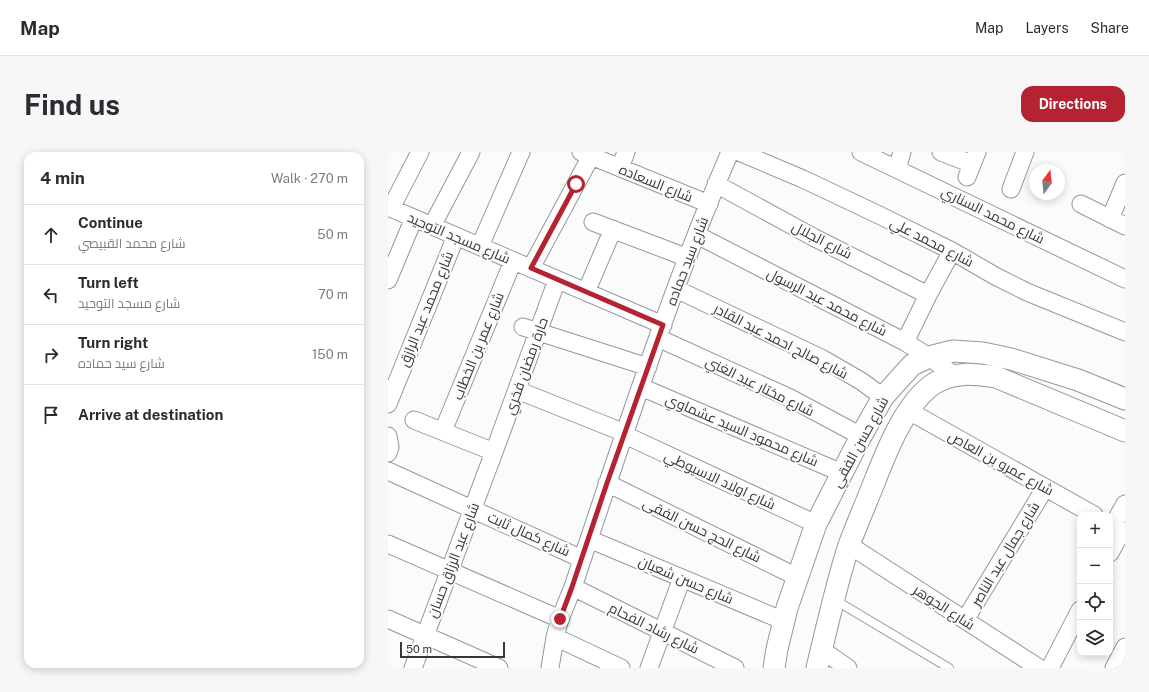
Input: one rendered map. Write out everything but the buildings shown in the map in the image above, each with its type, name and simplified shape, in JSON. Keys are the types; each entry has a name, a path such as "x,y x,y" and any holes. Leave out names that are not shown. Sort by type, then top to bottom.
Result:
{"street":[{"path":"390,208 420,152"},
{"path":"432,226 471,152"},
{"path":"480,246 521,152"},
{"path":"620,168 626,152"},
{"name":"شارع سيد حماده","path":"550,668 555,637 560,619 589,539 607,483 676,289 716,184 730,152"},
{"name":"شارع محمد علي","path":"739,152 810,183 952,251 995,276 1027,292 1125,332"},
{"name":"شارع محمد السناري","path":"861,152 1125,279"},
{"path":"897,169 902,152"},
{"path":"941,152 972,164"},
{"path":"1011,189 1025,152"},
{"path":"531,268 586,154"},
{"name":"شارع السعاده","path":"586,154 709,204"},
{"name":"شارع الجلال","path":"716,184 813,237 928,295"},
{"path":"1110,219 1125,184"},
{"path":"1081,204 1125,226"},
{"name":"شارع مسجد التوحيد","path":"390,208 586,292 661,331"},
{"path":"388,280 414,218"},
{"path":"593,222 688,258"},
{"path":"586,292 613,229"},
{"name":"شارع محمد عبد الرسول","path":"697,235 905,342 954,375"},
{"name":"شارع محمد عبد الرازق","path":"388,404 456,236"},
{"path":"905,342 952,251"},
{"name":"شارع عمر بن الخطاب","path":"443,431 513,260"},
{"name":"حارة رمضان فخري","path":"494,452 517,390 531,329 557,280"},
{"name":"شارع صالح احمد عبد القادر","path":"676,289 822,359 883,397"},
{"path":"531,329 648,367"},
{"name":"شارع مختار عبد الغني","path":"661,331 861,436"},
{"name":"شارع حسن الفقي","path":"774,668 784,621 797,577 816,524 861,436 883,397 912,365 929,357 953,351 983,353 1011,359 1078,380 1125,399"},
{"name":"شارع حسن الفقي","path":"819,659 849,545 886,451 909,411 934,383 954,375 974,374 996,377 1125,431"},
{"name":"شارع محمود السيد عشماوي","path":"641,387 842,473"},
{"name":"شارع اولاد الاسيوطي","path":"517,390 625,434 816,524"},
{"name":"شارع عمرو بن العاص","path":"909,411 1089,512"},
{"path":"414,420 494,452"},
{"path":"388,436 390,447 388,453"},
{"name":"شارع عبد الرزاق حسان","path":"413,668 494,452"},
{"name":"شارع كمال ثابت","path":"388,471 582,559"},
{"name":"شارع الحج حسن الفقى","path":"607,483 797,577"},
{"name":"شارع جمال عبد الناصر","path":"965,620 1045,488"},
{"path":"1112,548 1125,504"},
{"name":"شارع حسن شعبان","path":"589,539 784,621"},
{"path":"388,544 560,619"},
{"name":"شارع الجوهر","path":"849,545 1039,668"},
{"path":"648,668 682,578"},
{"name":"شارع رشاد الفحام","path":"572,587 735,668"},
{"path":"1050,668 1077,616"},
{"path":"388,619 499,668"},
{"path":"555,637 621,668"},
{"path":"1114,668 1125,647"},
{"path":"819,659 848,668"}],"lane":[{"path":"834,599 949,668"}],"route":[{"path":"560,619 663,325 531,268 576,184"}]}
